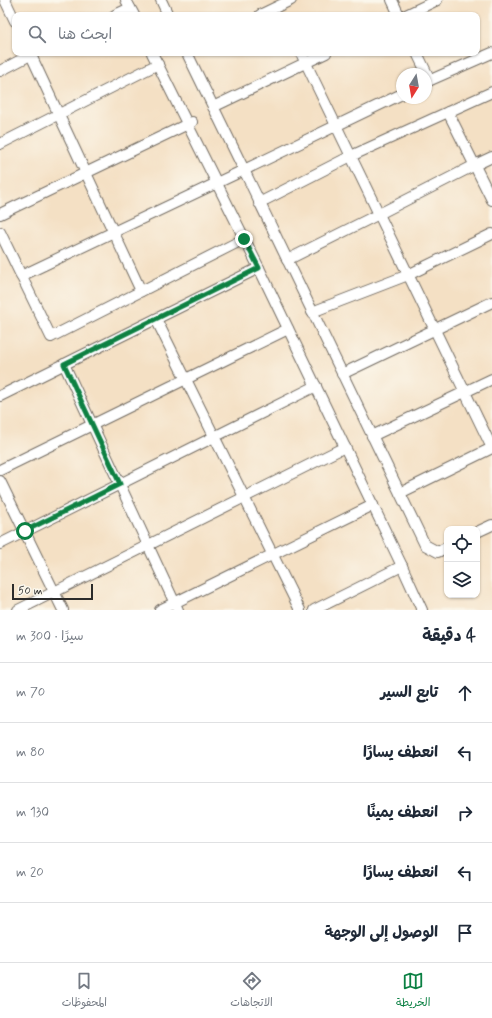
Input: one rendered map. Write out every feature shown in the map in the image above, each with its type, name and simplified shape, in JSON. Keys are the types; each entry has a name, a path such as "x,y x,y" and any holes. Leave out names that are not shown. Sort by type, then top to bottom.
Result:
{"street":[{"path":"5,0 12,15"},
{"path":"161,0 167,12"},
{"path":"267,12 291,0"},
{"path":"392,0 398,12"},
{"path":"412,12 437,0"},
{"path":"432,79 492,53"},
{"path":"0,71 28,56"},
{"path":"33,56 58,114 141,291"},
{"path":"154,56 190,123 217,184 316,386 422,610"},
{"path":"188,56 425,545 438,552 444,549"},
{"path":"302,56 492,448 400,493"},
{"path":"213,107 320,56"},
{"path":"418,56 423,68"},
{"path":"0,144 158,64"},
{"path":"259,203 351,156 492,92"},
{"path":"22,276 217,184 396,97"},
{"path":"448,112 492,200"},
{"path":"0,214 190,123"},
{"path":"287,260 492,157"},
{"path":"0,232 51,337 244,239"},
{"path":"312,312 408,275 492,234"},
{"path":"0,396 259,268"},
{"path":"342,374 492,302"},
{"path":"156,319 300,610"},
{"path":"0,470 288,329"},
{"path":"64,364 176,607"},
{"path":"372,436 492,379"},
{"path":"0,544 316,386"},
{"path":"18,610 345,447"},
{"path":"0,481 63,610"},
{"path":"160,610 176,607 273,554 373,505"},
{"path":"480,531 492,525"},
{"path":"314,610 402,566"}],"route":[{"path":"25,531 120,484 64,364 259,268 244,239"}]}
